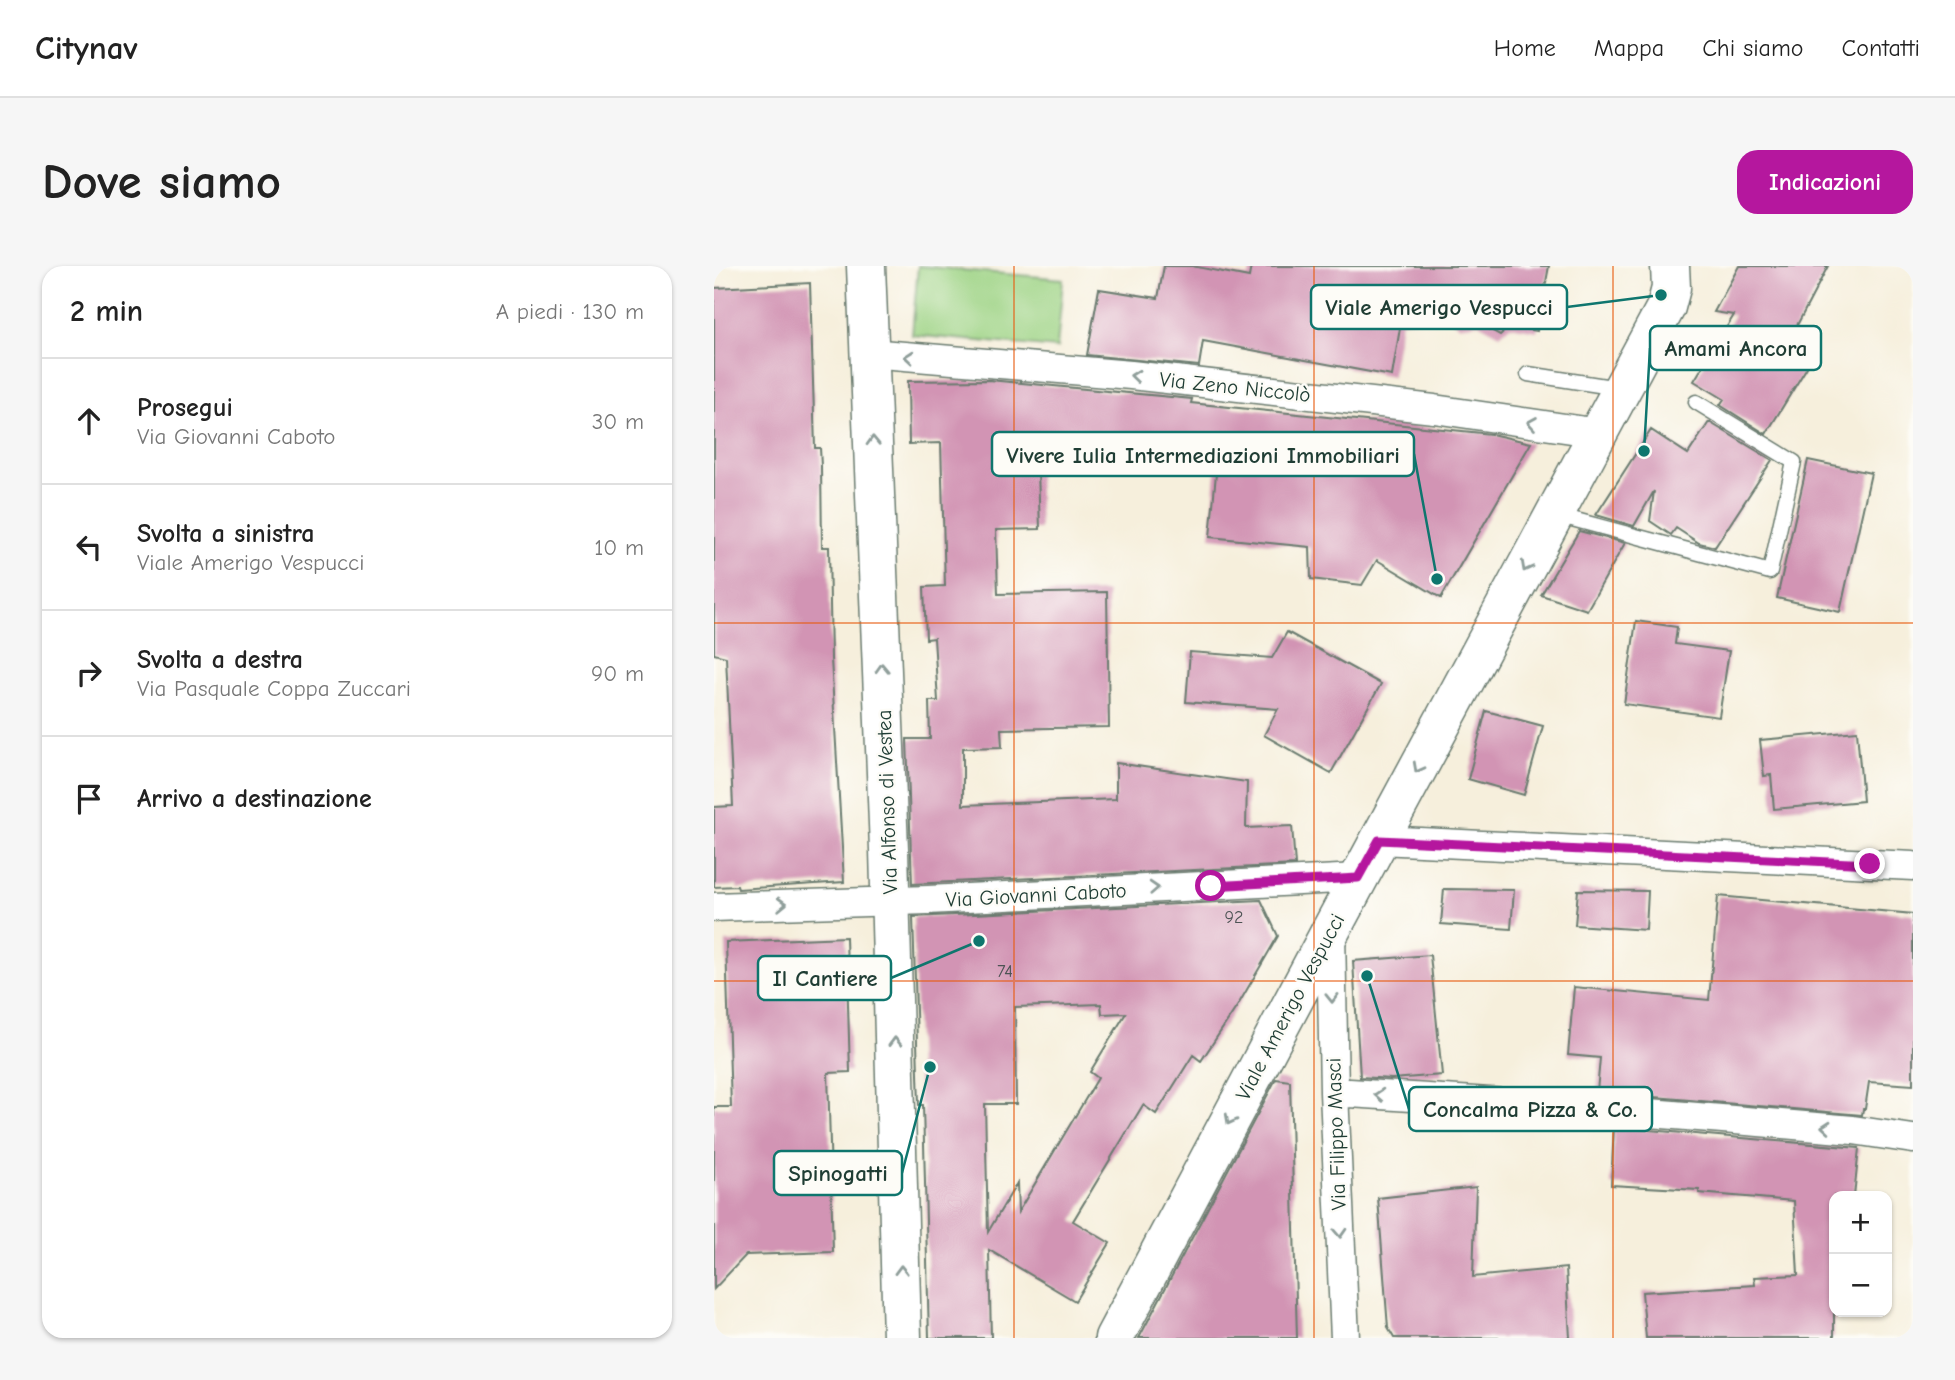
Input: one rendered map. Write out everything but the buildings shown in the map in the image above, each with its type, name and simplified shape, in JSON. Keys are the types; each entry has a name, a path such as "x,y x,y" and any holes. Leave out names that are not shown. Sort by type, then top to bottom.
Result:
{"street":[{"name":"Via Alfonso di Vestea","path":"866,266 890,900 902,1338"},
{"name":"Viale Amerigo Vespucci","path":"1114,1338 1666,307 1671,288 1670,266"},
{"name":"Via Zeno Niccolò","path":"869,353 1131,375 1407,405 1599,433"},
{"path":"1379,840 1913,866"},
{"name":"Via Giovanni Caboto","path":"714,907 928,900 1358,878"},
{"name":"Via Filippo Masci","path":"1331,930 1334,1092 1345,1338"},
{"path":"1334,1092 1614,1110 1853,1130 1903,1137"}],"lane":[{"path":"1528,374 1623,389"},
{"path":"1555,514 1770,572 1794,462 1696,402"}],"green space":[{"path":"918,266 1063,279 1057,348 912,335"}],"place":[{"name":"Viale Amerigo Vespucci","path":"1661,295"},
{"name":"Amami Ancora","path":"1644,451"},
{"name":"Vivere Iulia Intermediazioni Immobiliari","path":"1437,579"},
{"name":"Il Cantiere","path":"979,941"},
{"name":"Concalma Pizza & Co.","path":"1367,976"},
{"name":"Spinogatti","path":"930,1067"}],"route":[{"path":"1211,886 1358,878 1379,840 1870,864"}]}
